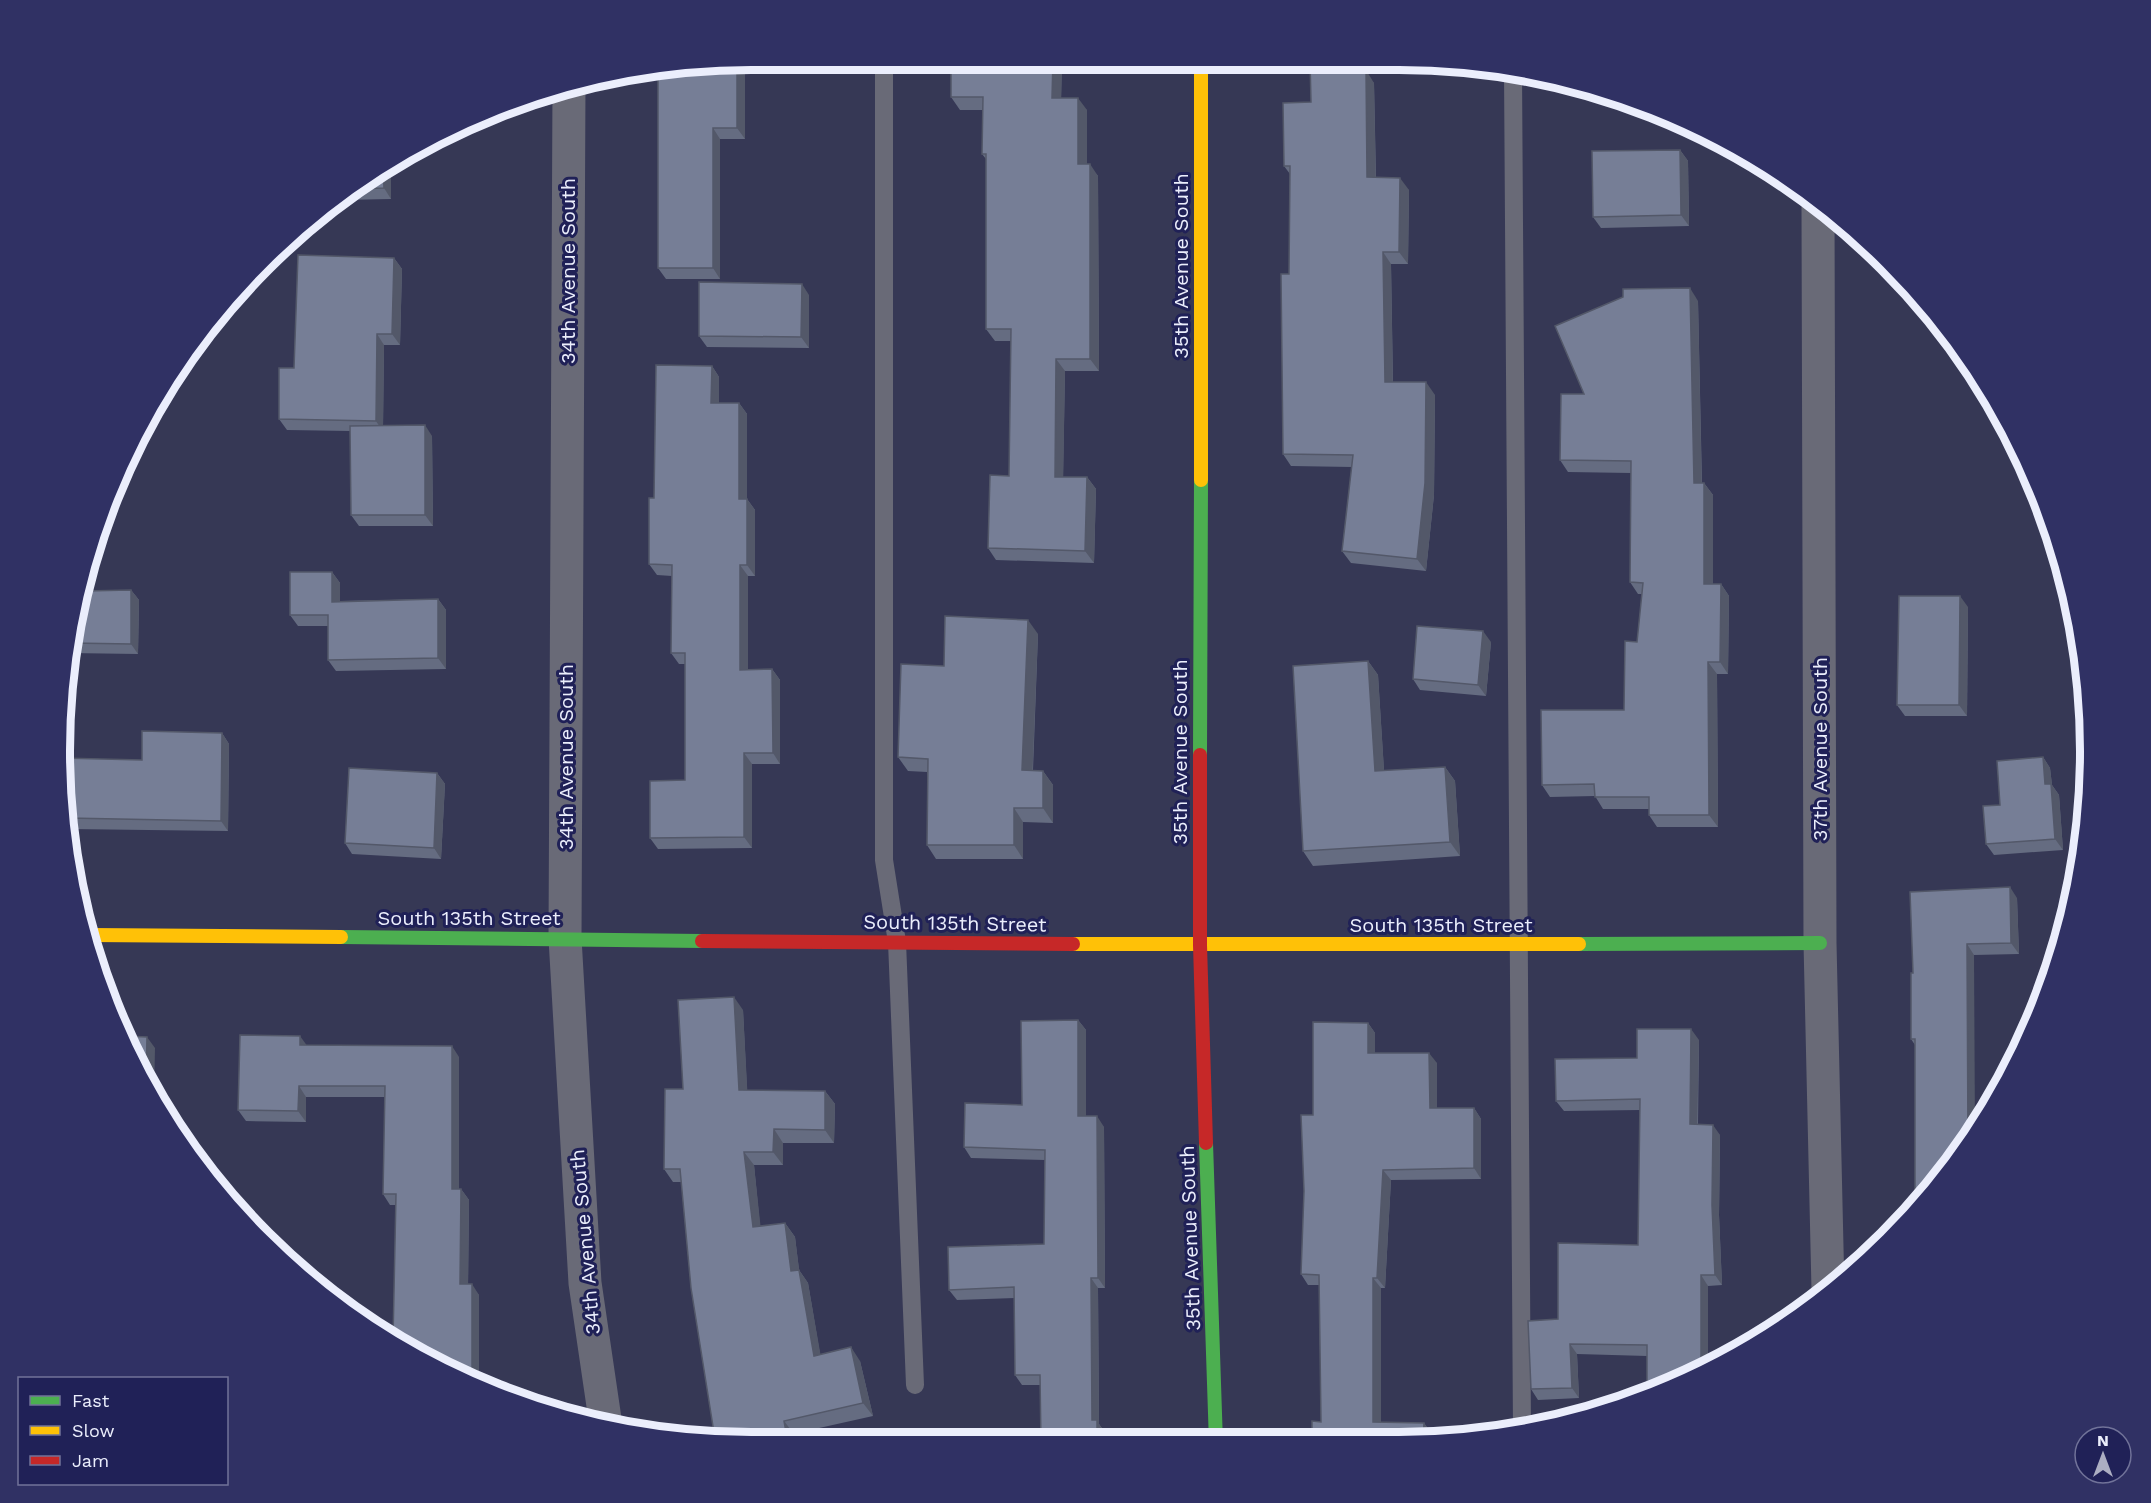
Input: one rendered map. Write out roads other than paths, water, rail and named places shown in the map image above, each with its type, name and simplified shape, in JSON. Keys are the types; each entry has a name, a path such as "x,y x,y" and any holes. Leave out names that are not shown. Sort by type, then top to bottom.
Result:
{"street":[{"name":"35th Avenue South","path":"1201,70 1200,945 1216,1432"},
{"name":"34th Avenue South","path":"568,96 565,938 585,1283 604,1416"},
{"name":"37th Avenue South","path":"1818,214 1821,943 1828,1281"},
{"name":"South 135th Street","path":"96,935 1200,945 1821,943"}],"lane":[{"path":"884,70 884,860 897,942 915,1385"},
{"path":"1514,81 1522,1421"}]}
